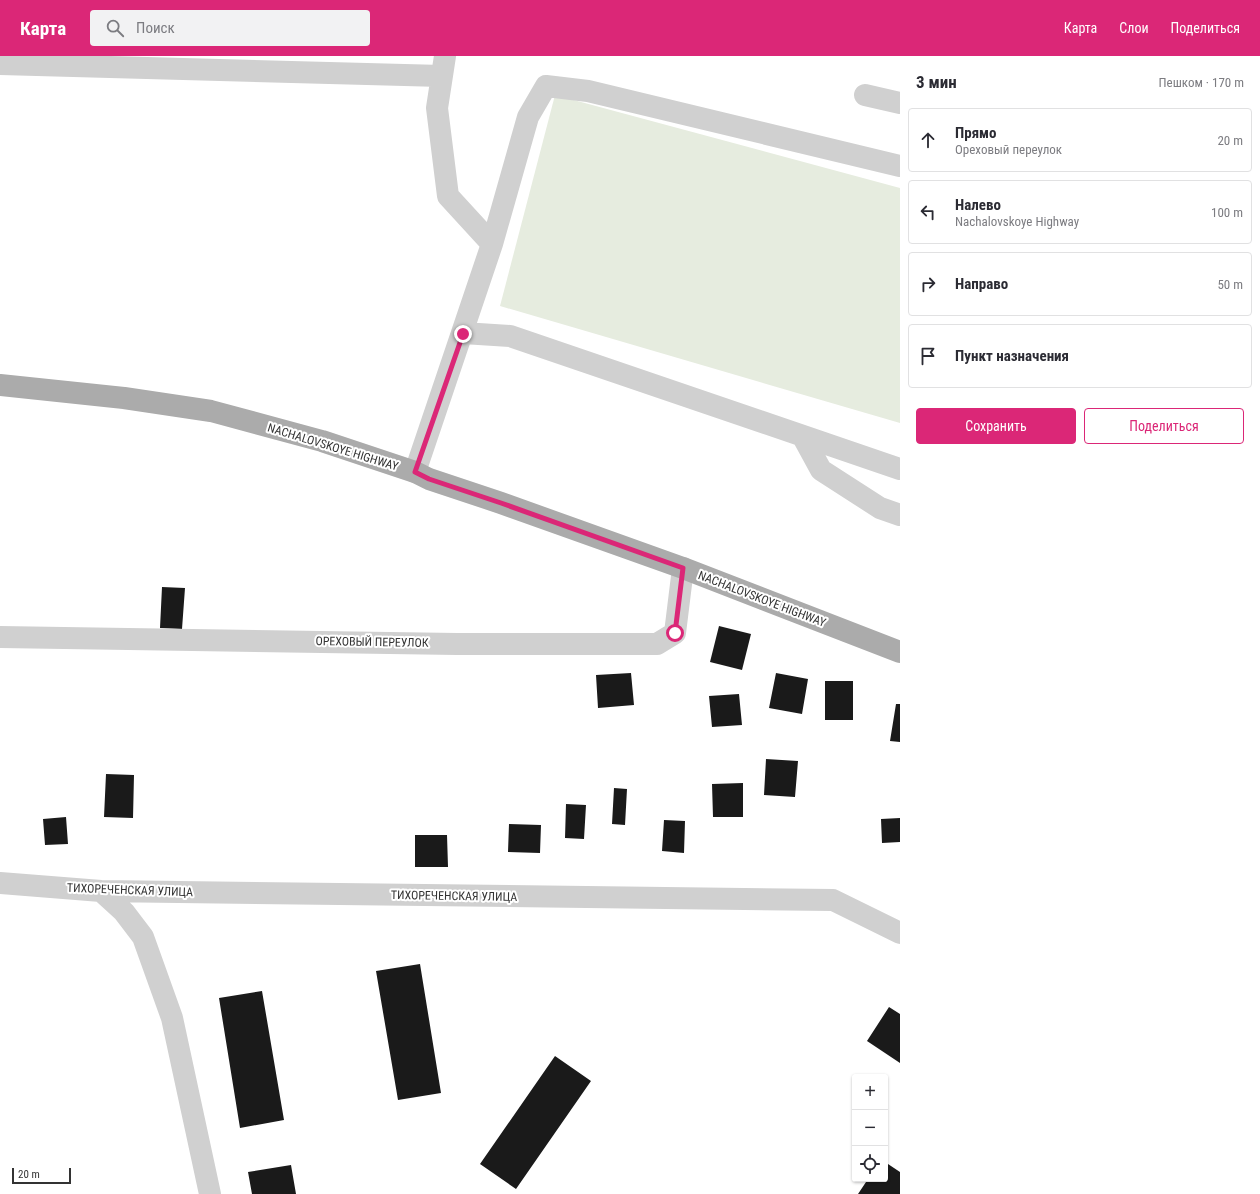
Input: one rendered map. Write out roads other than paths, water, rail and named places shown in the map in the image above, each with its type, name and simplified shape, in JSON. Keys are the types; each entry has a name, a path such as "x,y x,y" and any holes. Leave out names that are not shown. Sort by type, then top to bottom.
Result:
{"main road":[{"name":"NACHALOVSKOYE HIGHWAY","path":"0,385 124,398 211,411 322,441 415,472 429,479 683,568 900,652"}],"street":[{"path":"0,64 444,66 437,108 448,196 492,244"},
{"path":"415,472 463,334 492,244 528,117 546,86 588,91 900,166"},
{"path":"866,95 900,103"},
{"path":"463,334 510,336 900,469"},
{"path":"803,437 822,470 880,508 900,516"},
{"name":"ОРЕХОВЫЙ ПЕРЕУЛОК","path":"0,637 456,644 657,644 675,633 683,568"},
{"name":"ТИХОРЕЧЕНСКАЯ УЛИЦА","path":"0,883 101,891 833,900 900,933"},
{"path":"101,891 124,912 143,937 172,1018 210,1194"}]}
